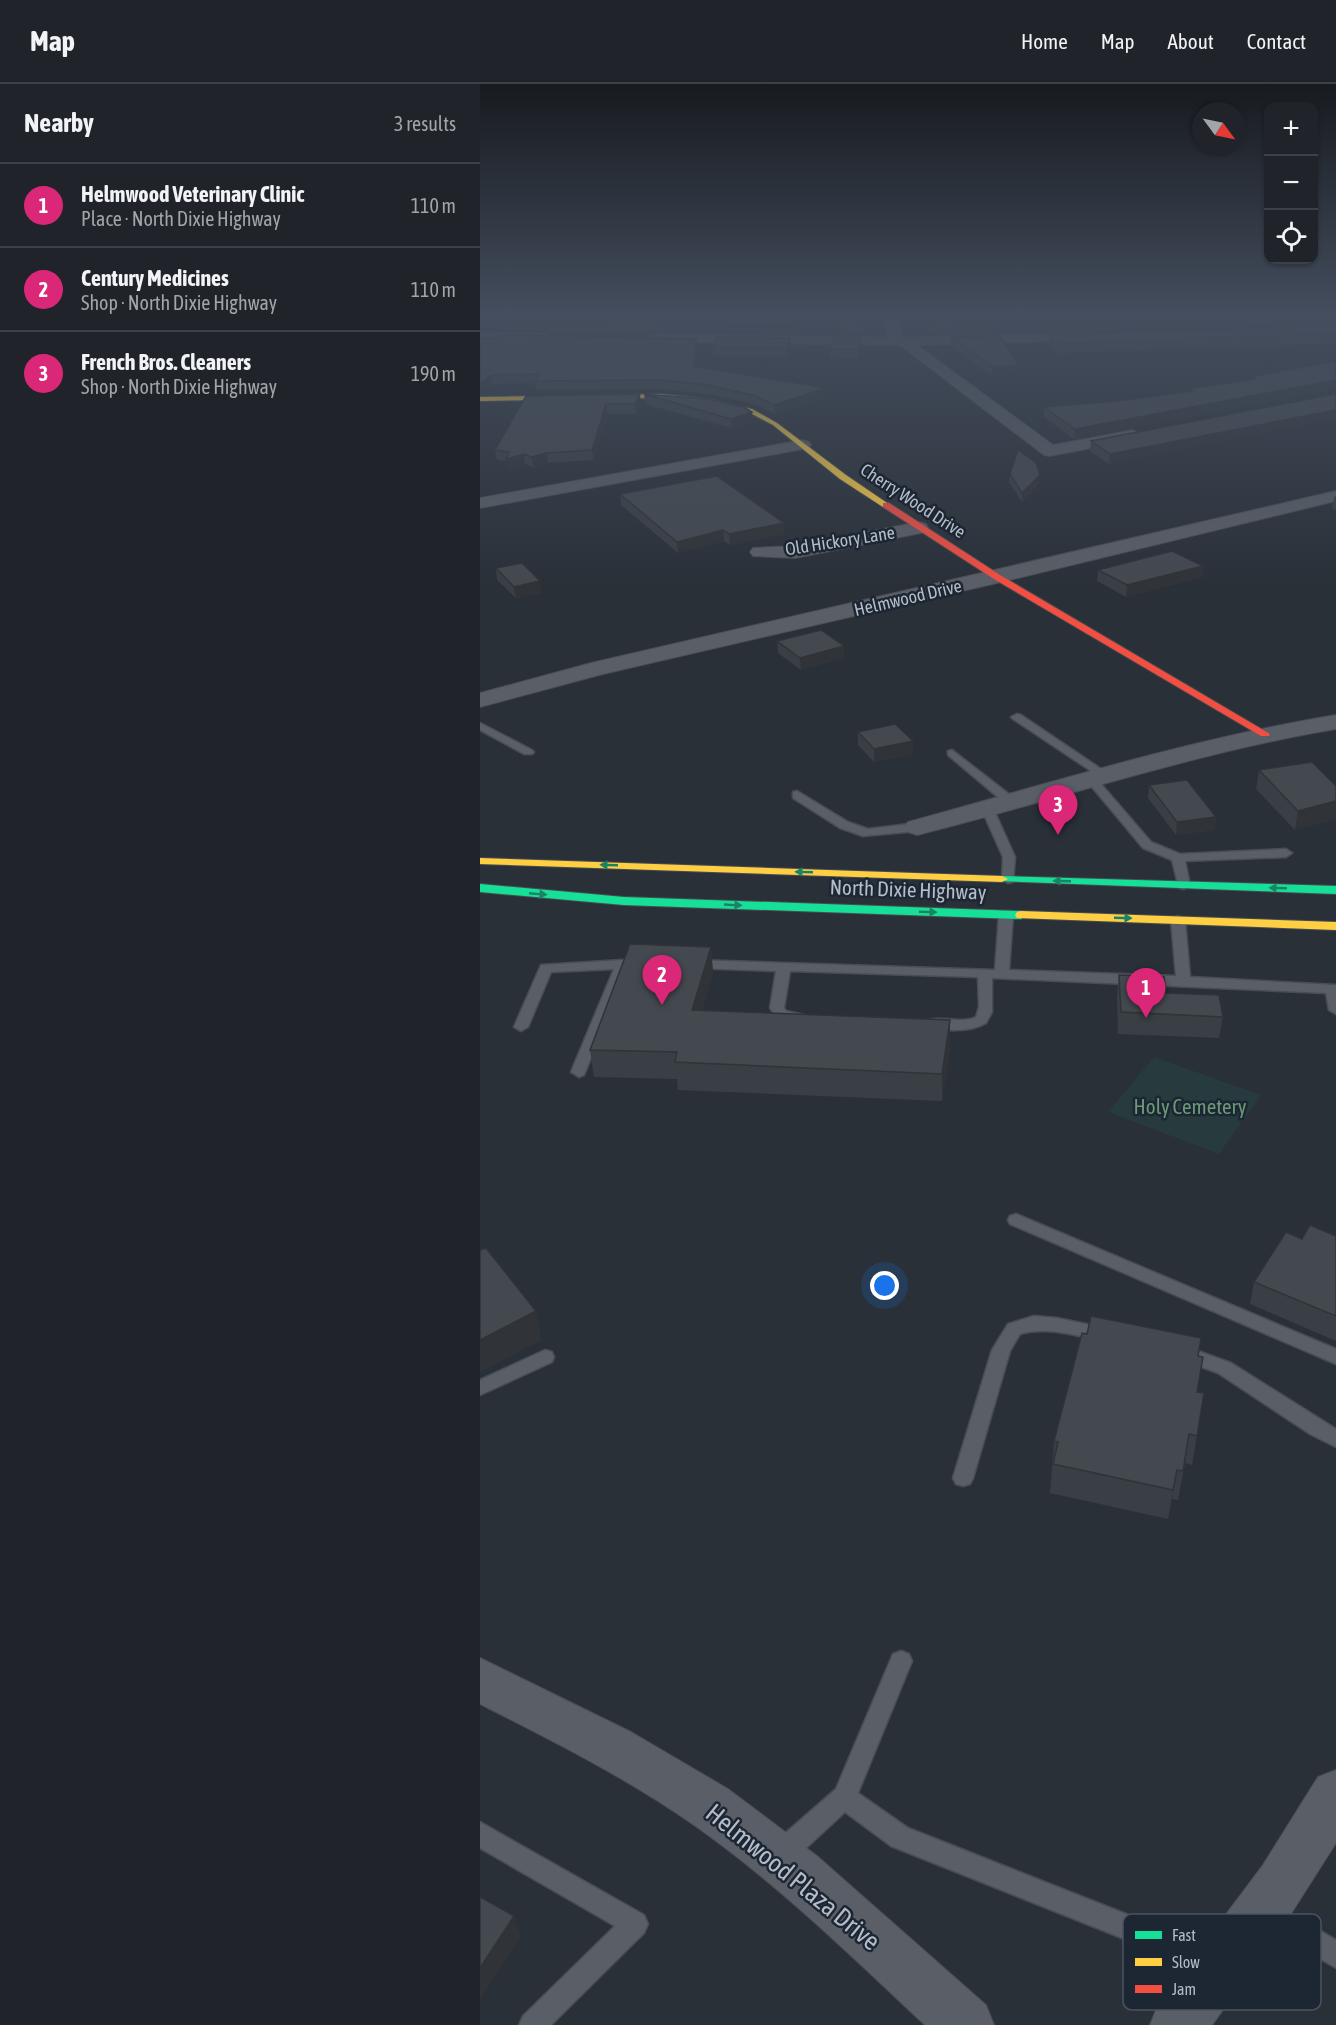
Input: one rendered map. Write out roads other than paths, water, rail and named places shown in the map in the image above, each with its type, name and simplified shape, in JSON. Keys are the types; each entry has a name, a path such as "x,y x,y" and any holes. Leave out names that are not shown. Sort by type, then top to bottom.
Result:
{"street":[{"name":"Cherry Wood Drive","path":"721,404 759,414 843,477 919,528 997,577 1265,734"},
{"path":"987,404 1050,451 1153,431"},
{"path":"480,503 802,445"},
{"path":"490,483 542,491"},
{"name":"Helmwood Drive","path":"480,700 579,672 997,577 1336,496"},
{"name":"Old Hickory Lane","path":"760,552 795,552 919,528"},
{"path":"917,827 1178,754 1265,734 1336,722"},
{"name":"North Dixie Highway","path":"480,861 1336,890"},
{"name":"North Dixie Highway","path":"480,888 624,901 1336,926"},
{"name":"Helmwood Plaza Drive","path":"480,1680 613,1747 678,1785 740,1827 778,1857 966,2025"},
{"path":"1262,1914 1313,1836 1336,1794"},
{"path":"1178,2025 1189,2010"}],"lane":[{"path":"1017,717 1097,777 1147,845 1178,858 1286,853"},
{"path":"480,726 528,752"},
{"path":"952,753 998,804 1008,857 1008,879"},
{"path":"797,795 844,825 867,832 917,827"},
{"path":"1178,858 1184,885"},
{"path":"1002,974 1006,915"},
{"path":"1178,920 1183,981"},
{"path":"579,1072 623,964"},
{"path":"521,1027 546,968 644,964"},
{"path":"677,964 985,973 1334,989 1336,1010"},
{"path":"784,968 777,1008 781,1014 790,1017 813,1018"},
{"path":"915,1023 972,1025 980,1022 984,1016 985,973"},
{"path":"1016,1220 1336,1357"},
{"path":"963,1478 1000,1350 1014,1329 1034,1323 1045,1324 1123,1340"},
{"path":"1167,1349 1200,1357 1230,1371 1308,1424 1336,1439"},
{"path":"480,1389 545,1357"},
{"path":"778,1857 844,1797 901,1661"},
{"path":"844,1797 900,1837 1123,1925"},
{"path":"480,1834 635,1924 532,2025"},
{"path":"1264,1911 1269,1914"},
{"path":"1321,1946 1336,1955"}],"place":[{"name":"French Bros. Cleaners","path":"1058,835"},
{"name":"Century Medicines","path":"662,1005"},
{"name":"Helmwood Veterinary Clinic","path":"1146,1018"}],"park label":[{"name":"Holy Cemetery","path":"1190,1107"}]}
